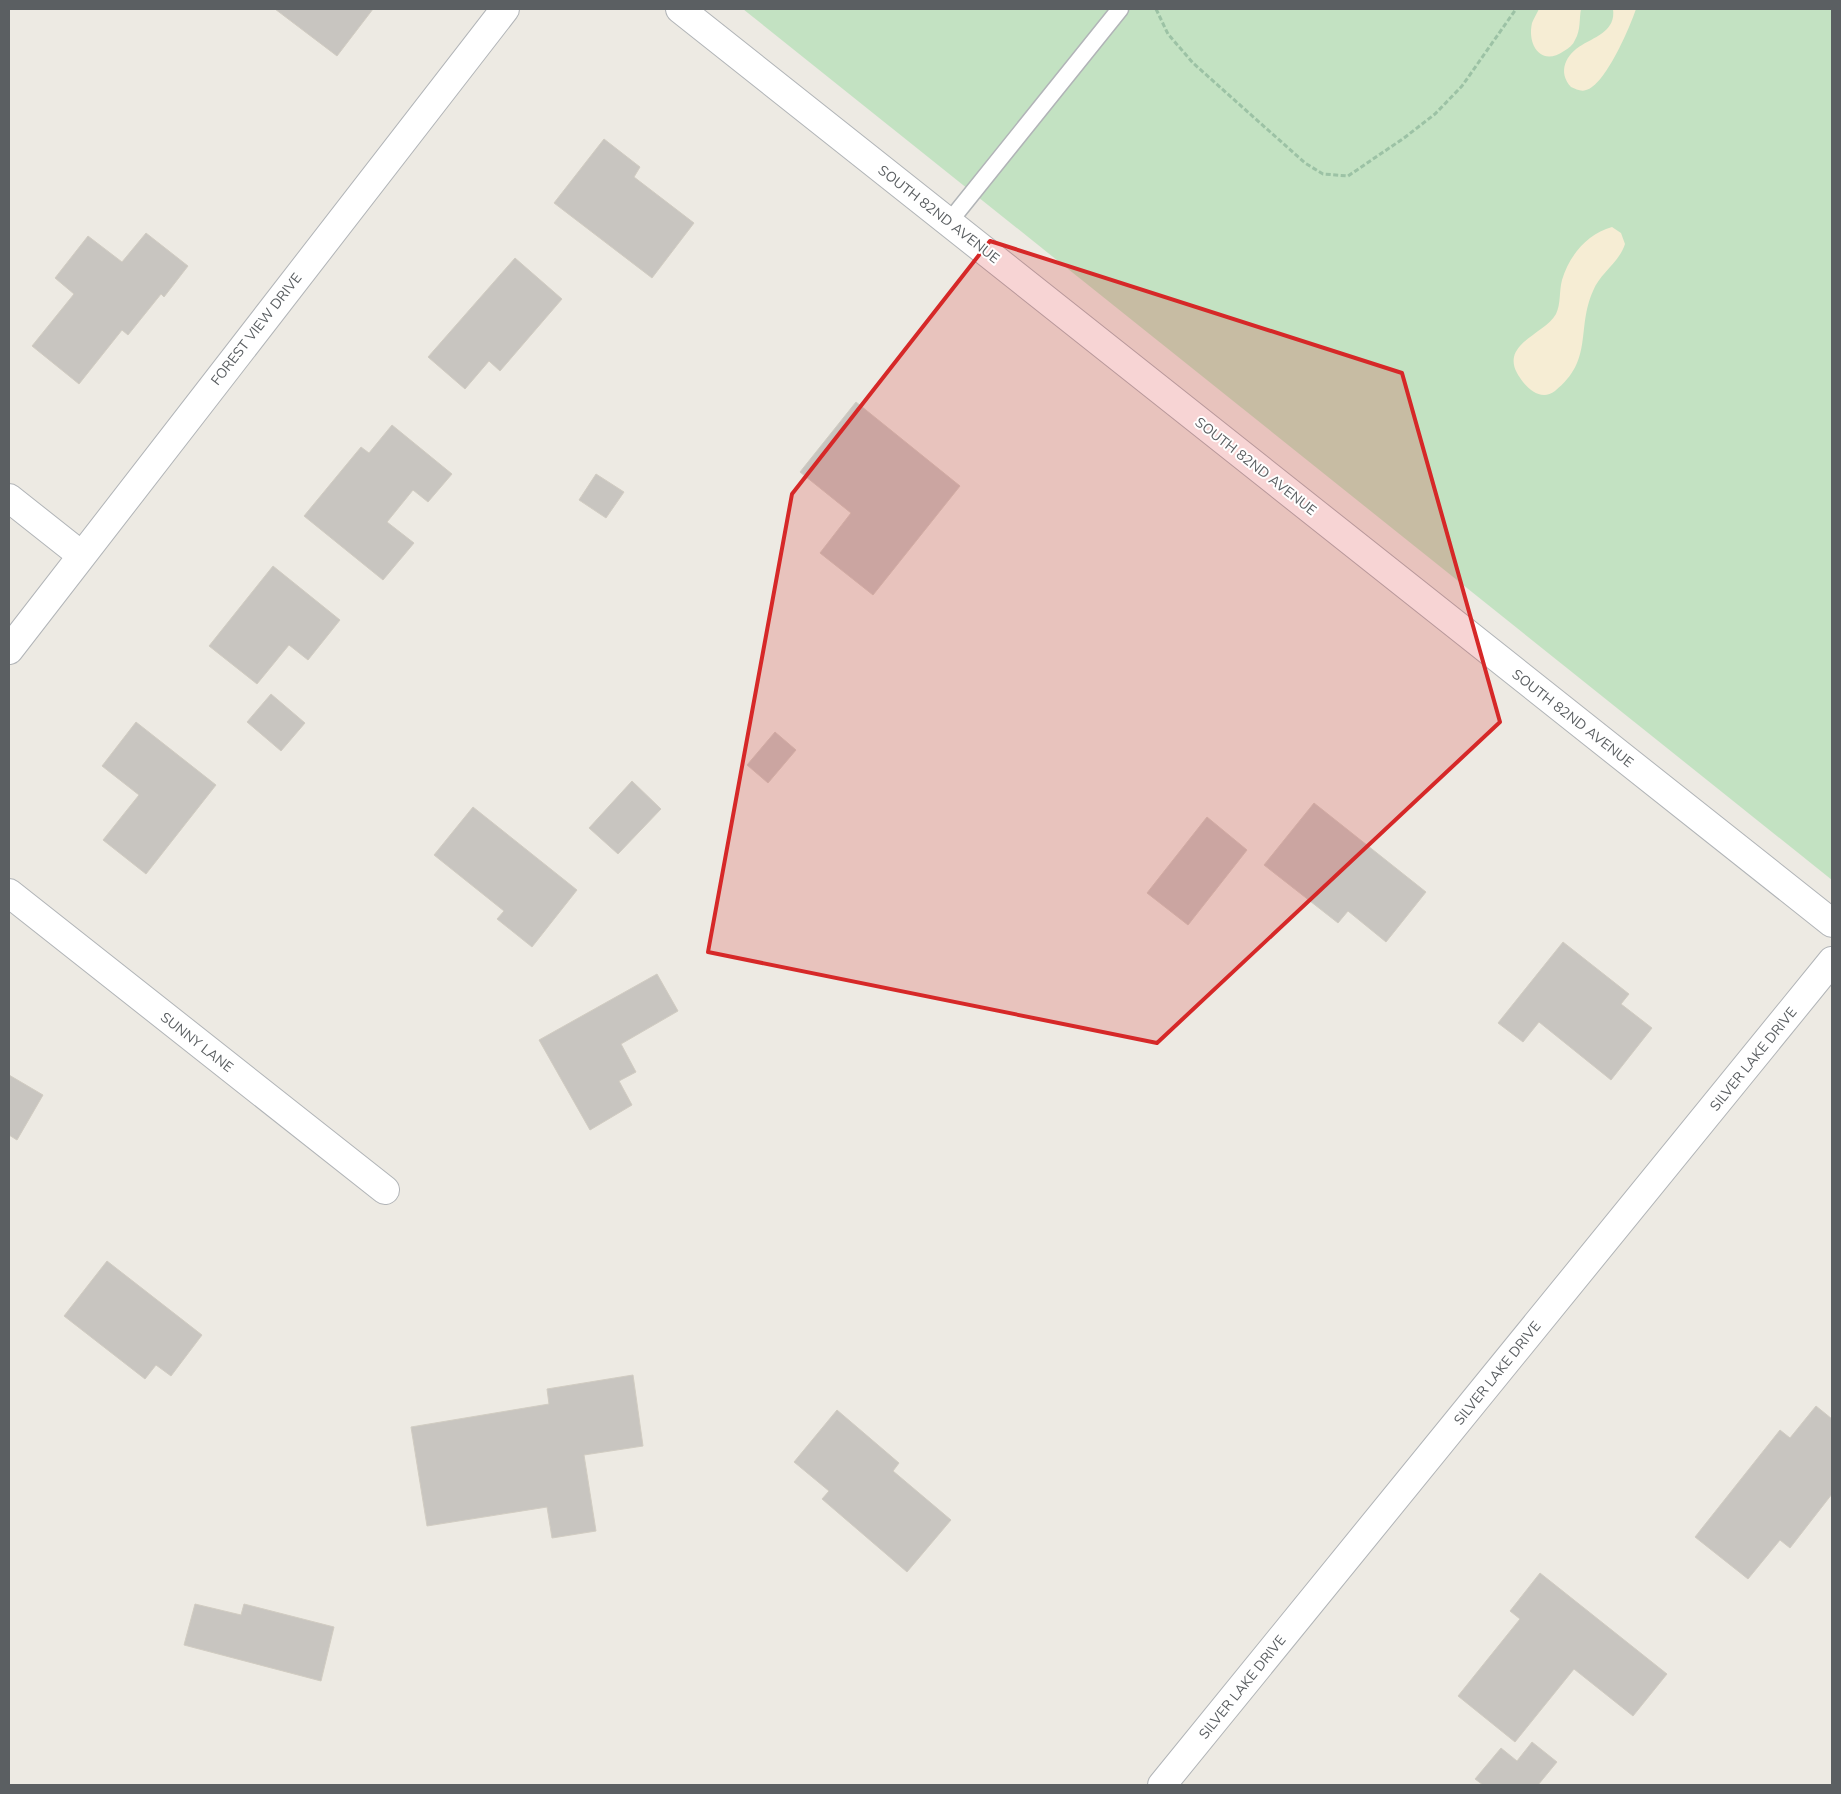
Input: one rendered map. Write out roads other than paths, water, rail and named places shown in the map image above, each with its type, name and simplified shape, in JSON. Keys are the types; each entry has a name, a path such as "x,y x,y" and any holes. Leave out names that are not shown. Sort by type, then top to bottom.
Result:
{"street":[{"name":"FOREST VIEW DRIVE","path":"9,650 81,554 505,9"},
{"name":"SOUTH 82ND AVENUE","path":"680,9 1832,924"},
{"path":"9,498 81,554"},
{"name":"SUNNY LANE","path":"9,893 385,1190"},
{"name":"SILVER LAKE DRIVE","path":"1162,1785 1832,961"}],"lane":[{"path":"949,222 1120,9"}]}
